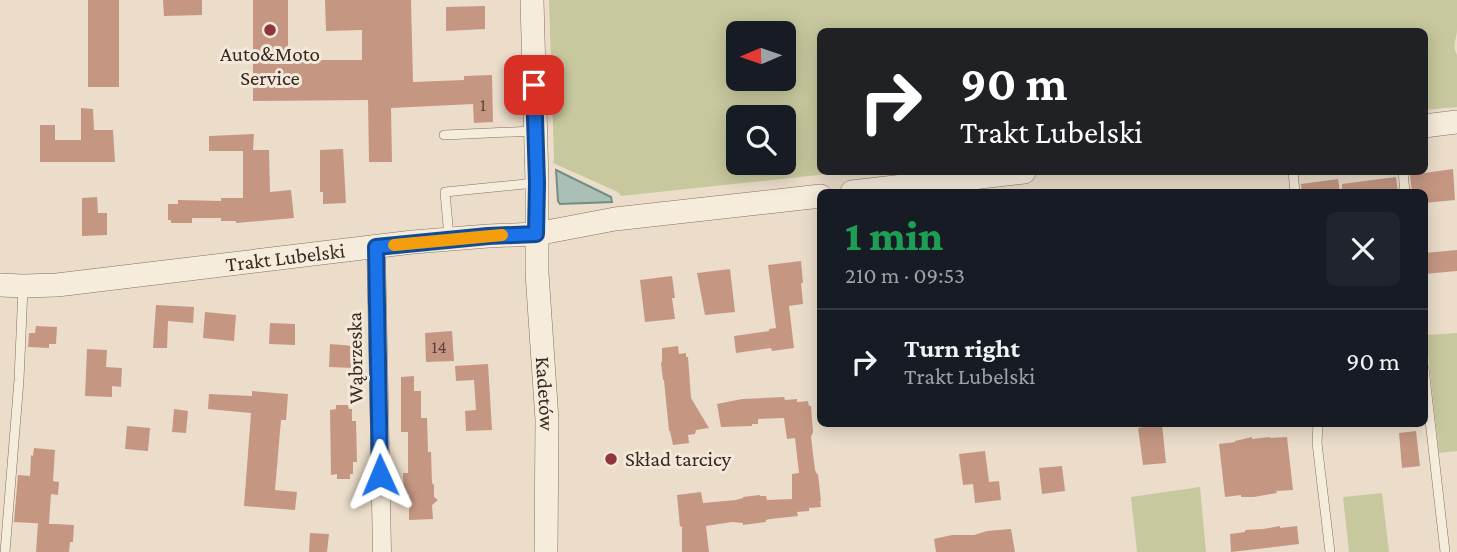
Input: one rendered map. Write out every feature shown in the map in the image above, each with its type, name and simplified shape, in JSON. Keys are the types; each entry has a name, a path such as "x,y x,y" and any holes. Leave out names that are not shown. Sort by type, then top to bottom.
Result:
{"street":[{"name":"Kadetów","path":"532,0 536,234 547,420 546,552"},
{"path":"1428,126 1457,122"},
{"path":"878,189 998,175"},
{"name":"Trakt Lubelski","path":"0,285 57,285 449,239 536,234 615,219 817,197"},
{"name":"Wąbrzeska","path":"376,247 382,552"}],"lane":[{"path":"444,135 535,131"},
{"path":"449,239 445,192 537,183"},
{"path":"5,552 19,380 23,286"},
{"path":"1428,403 1445,552"},
{"path":"1318,427 1317,443 1330,552"}],"green space":[{"path":"549,0 1457,0 1457,107 1428,110 1428,28 817,28 818,175 621,196 618,192 553,163"},
{"path":"1457,333 1457,451 1439,453 1428,335"},
{"path":"1200,487 1206,552 1137,552 1131,497"},
{"path":"1382,493 1389,552 1349,552 1343,497"}],"shaded area":[{"path":"556,170 611,197 612,202 560,204"}],"building":[{"path":"88,0 119,0 119,87 88,87"},
{"path":"163,0 202,0 202,15 164,16"},
{"path":"253,0 288,0 288,60 362,60 362,30 326,31 325,0 411,0 413,82 464,80 464,76 492,75 493,122 474,123 473,104 391,108 392,162 369,162 368,100 253,101"},
{"path":"485,6 485,29 446,31 446,7"},
{"path":"81,108 93,109 94,130 113,130 115,162 40,162 40,125 55,125 55,140 81,140"},
{"path":"254,134 253,150 269,150 270,192 291,190 294,218 236,223 221,221 221,218 192,218 192,223 171,223 171,220 168,220 168,204 178,204 178,200 221,201 221,198 243,198 243,151 209,151 209,136"},
{"path":"343,149 346,203 323,204 323,192 320,192 320,150"},
{"path":"1453,169 1455,200 1428,203 1428,189 1412,189 1410,175 1428,175 1428,172"},
{"path":"1396,177 1398,189 1342,189 1342,184"},
{"path":"1338,179 1340,189 1302,189 1301,184"},
{"path":"97,197 98,213 107,213 107,235 82,236 82,198"},
{"path":"1457,250 1457,271 1428,274 1428,253"},
{"path":"801,261 803,304 789,306 794,348 736,353 734,336 776,328 768,265"},
{"path":"730,269 735,312 705,315 697,273"},
{"path":"672,276 675,319 645,322 640,280"},
{"path":"156,305 194,307 193,323 168,321 167,348 153,348"},
{"path":"205,312 236,315 234,341 203,338"},
{"path":"270,323 295,324 295,345 269,344"},
{"path":"36,326 57,327 56,344 49,344 49,348 28,347 29,333 35,333"},
{"path":"452,331 454,361 426,362 425,333"},
{"path":"330,344 354,346 353,368 329,367"},
{"path":"678,346 679,354 686,353 688,357 691,398 709,428 696,430 695,434 688,435 689,443 673,445 661,363 662,348"},
{"path":"87,349 107,350 106,367 122,368 121,387 112,386 112,397 85,396"},
{"path":"488,364 492,430 466,431 465,411 476,410 474,380 456,381 455,366"},
{"path":"414,376 414,391 421,391 421,418 427,418 432,483 434,497 438,500 432,505 433,519 409,520 409,495 404,495 403,473 408,473 408,432 401,432 401,377"},
{"path":"252,391 288,394 286,420 281,420 275,490 297,492 295,510 244,506 251,413 208,409 209,394 252,396"},
{"path":"784,397 785,400 797,399 797,402 808,401 811,406 811,437 821,507 797,512 798,516 770,519 766,522 743,525 732,522 706,526 709,552 682,552 682,526 680,527 677,495 701,492 703,503 760,495 766,496 767,500 792,499 792,474 799,473 795,438 787,439 784,418 758,419 758,424 752,426 721,427 717,404 742,399"},
{"path":"336,405 348,405 349,409 352,409 352,421 356,421 357,462 353,462 350,479 337,479 337,474 331,475 330,410 336,409"},
{"path":"174,409 188,411 186,433 172,432"},
{"path":"127,426 150,428 148,451 125,449"},
{"path":"1162,427 1166,463 1143,465 1138,428"},
{"path":"1416,431 1420,466 1402,468 1399,433"},
{"path":"1252,437 1287,437 1293,490 1254,497 1225,497 1219,444"},
{"path":"34,448 55,450 53,481 59,482 58,495 51,494 49,524 14,522 18,475 30,476"},
{"path":"985,451 989,482 999,481 1001,500 975,503 973,484 963,485 959,454"},
{"path":"1062,466 1065,491 1042,494 1039,468"},
{"path":"38,523 74,525 73,542 70,542 69,552 36,552"},
{"path":"1297,526 1299,544 1231,552 1230,534"},
{"path":"1011,529 1015,552 936,552 934,539"},
{"path":"310,533 329,534 327,552 309,552"}],"slow traffic":[{"path":"394,245 502,235"}],"place":[{"name":"Auto&Moto Service","path":"270,30"},
{"name":"Skład tarcicy","path":"611,459"}],"route":[{"path":"380,475 376,247 536,234 534,85"}]}
